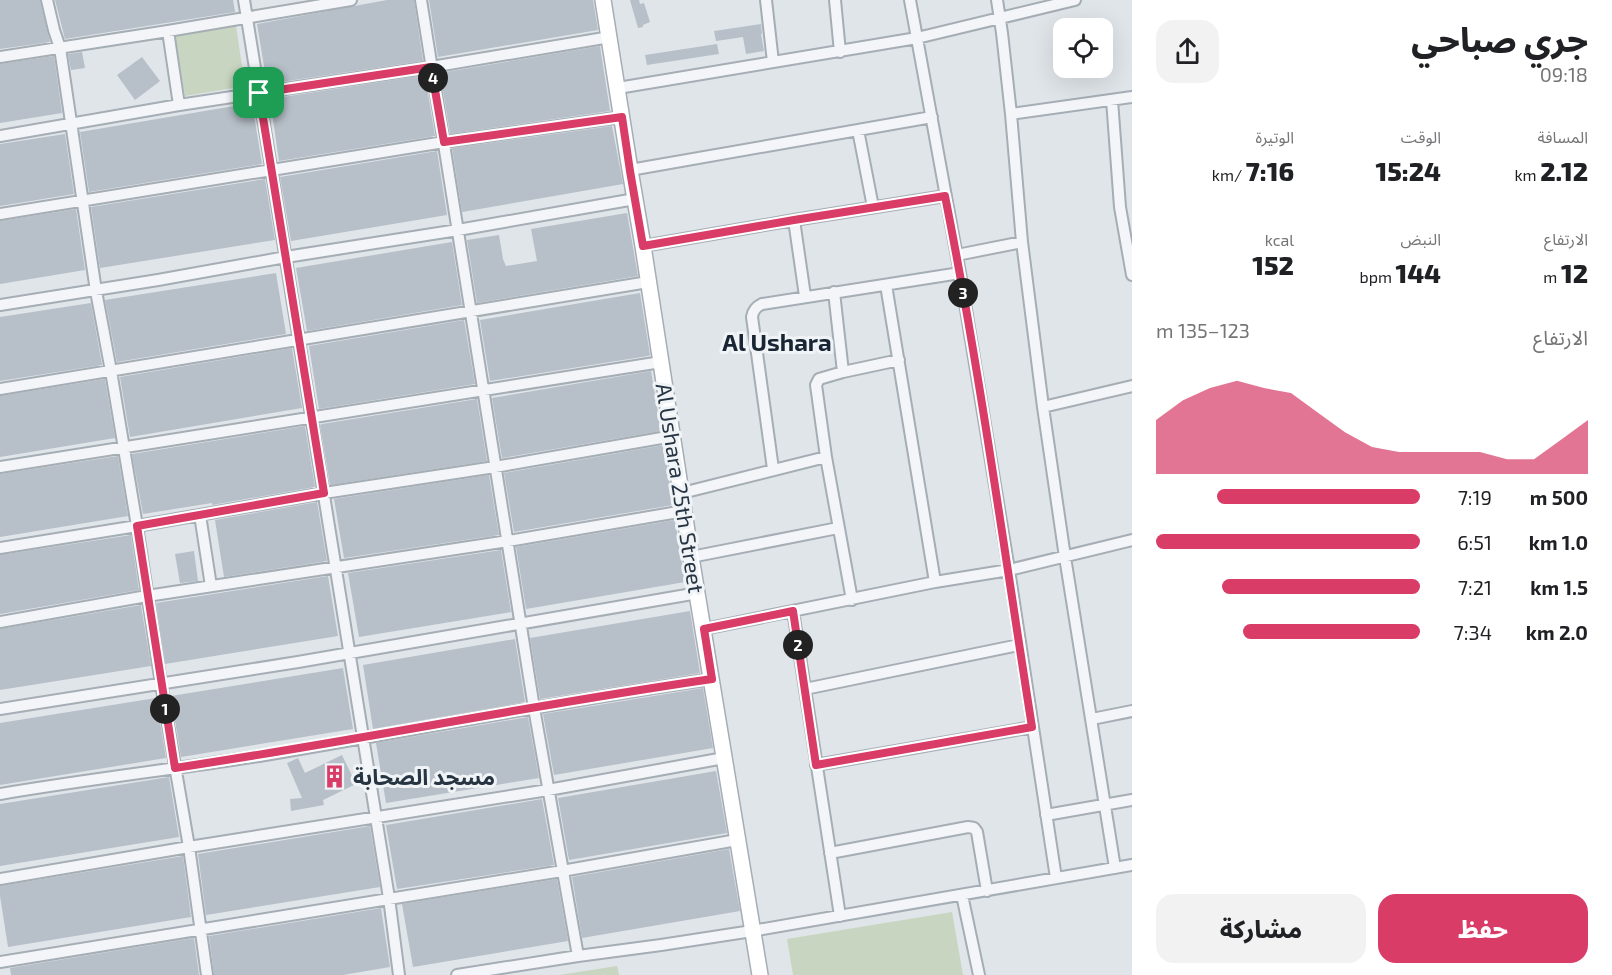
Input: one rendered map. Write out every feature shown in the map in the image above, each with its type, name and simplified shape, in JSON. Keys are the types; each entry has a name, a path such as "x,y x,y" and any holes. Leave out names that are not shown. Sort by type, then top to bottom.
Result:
{"street":[{"path":"47,0 60,48 96,291 137,526 189,847 207,975"},
{"path":"244,0 389,898 399,975"},
{"path":"0,57 351,0"},
{"path":"422,0 534,708 578,956"},
{"name":"Al Ushara 25th Street","path":"603,0 760,975"},
{"path":"766,0 773,62"},
{"path":"835,0 840,52"},
{"path":"910,0 960,273 1009,570 1056,878"},
{"path":"997,0 1011,114 1022,243 1043,407 1115,868"},
{"path":"618,88 917,38 1075,0"},
{"path":"168,31 179,105"},
{"path":"0,136 179,105 610,37"},
{"path":"1011,114 1132,97"},
{"path":"1112,100 1120,207 1132,275"},
{"path":"0,214 444,142 622,117"},
{"path":"630,171 932,117"},
{"path":"858,130 873,207"},
{"path":"643,246 945,196"},
{"path":"0,305 96,291 286,257 634,200"},
{"path":"794,220 805,296"},
{"path":"957,255 1022,243"},
{"path":"773,469 753,311 762,304 805,296 960,273"},
{"path":"0,389 648,282"},
{"path":"886,285 935,582"},
{"path":"834,292 843,372"},
{"path":"852,600 826,457 816,385 819,379 899,360"},
{"path":"0,467 661,362"},
{"path":"1043,407 1132,386"},
{"path":"0,548 673,436"},
{"path":"682,493 826,457"},
{"path":"0,622 147,596 508,541 684,511"},
{"path":"200,515 211,586"},
{"path":"691,557 838,528"},
{"path":"704,629 935,582 1009,570 1132,540"},
{"path":"0,709 350,653 698,593"},
{"path":"793,611 840,916"},
{"path":"805,689 1019,645"},
{"path":"0,794 175,768 622,692 712,679"},
{"path":"1092,719 1132,711"},
{"path":"816,765 1032,727"},
{"path":"0,879 548,790 724,758"},
{"path":"1046,815 1132,800"},
{"path":"830,853 968,827 974,828 977,832 987,891"},
{"path":"0,962 562,871 737,840"},
{"path":"457,975 752,931 1132,865"},
{"path":"962,895 979,975"}],"green space":[{"path":"236,26 245,86 185,96 175,36"},
{"path":"952,912 963,975 793,975 787,939"},
{"path":"617,966 619,975 559,975"}],"building":[{"path":"0,0 40,0 50,42 0,49"},
{"path":"55,0 233,0 235,12 65,39"},
{"path":"387,0 414,0 423,61 267,84 257,24"},
{"path":"429,0 593,0 598,30 438,57"},
{"path":"630,0 639,0 640,4 644,3 650,22 643,27 638,28"},
{"path":"761,24 764,51 746,54 743,37 716,41 714,31"},
{"path":"717,44 719,54 647,65 645,55"},
{"path":"600,46 610,111 450,134 440,73"},
{"path":"82,52 85,68 71,70 68,54"},
{"path":"54,56 62,113 0,123 0,64"},
{"path":"142,57 160,81 135,100 117,75"},
{"path":"425,75 435,136 279,161 270,99"},
{"path":"252,103 262,164 89,192 80,132"},
{"path":"612,126 623,184 462,212 452,148"},
{"path":"65,134 74,194 0,206 0,144"},
{"path":"437,151 447,215 291,241 280,177"},
{"path":"265,179 275,240 100,268 91,207"},
{"path":"76,209 85,270 0,284 0,221"},
{"path":"627,213 638,276 477,303 467,240 499,235 506,266 537,261 531,229"},
{"path":"452,242 462,305 307,331 296,268"},
{"path":"276,273 286,334 117,362 105,300"},
{"path":"640,293 650,355 490,381 480,320"},
{"path":"91,303 102,365 0,381 0,317"},
{"path":"464,320 475,384 319,409 309,346"},
{"path":"292,348 302,408 130,437 120,377"},
{"path":"651,371 661,431 502,458 492,398"},
{"path":"105,379 115,438 0,457 0,396"},
{"path":"477,399 487,461 330,485 320,425"},
{"path":"305,426 315,487 212,505 212,503 143,514 132,454"},
{"path":"664,445 673,505 514,532 504,473"},
{"path":"118,456 128,516 0,537 0,474"},
{"path":"489,475 499,535 344,558 334,499"},
{"path":"317,502 327,561 224,577 215,520"},
{"path":"675,520 685,582 526,609 516,547"},
{"path":"131,535 139,590 0,614 0,555"},
{"path":"501,550 511,612 359,637 348,573"},
{"path":"194,551 198,581 180,583 175,554"},
{"path":"328,576 338,636 165,664 156,603"},
{"path":"141,605 151,666 0,690 0,629"},
{"path":"690,611 700,673 540,699 530,638"},
{"path":"515,639 525,702 373,729 363,665"},
{"path":"343,668 353,729 181,757 171,696"},
{"path":"703,688 713,748 554,775 543,714"},
{"path":"156,698 166,758 0,785 0,723"},
{"path":"528,717 539,778 386,803 376,743"},
{"path":"342,755 356,784 323,800 324,805 291,811 290,799 302,798 287,763 298,758 305,773"},
{"path":"716,771 727,833 569,860 558,798"},
{"path":"169,777 179,837 0,866 0,804"},
{"path":"542,799 554,865 397,889 386,825"},
{"path":"370,826 380,887 206,915 198,854"},
{"path":"729,849 740,911 582,938 572,877"},
{"path":"183,856 191,917 8,947 0,886"},
{"path":"557,879 568,941 413,967 402,904"},
{"path":"381,908 390,967 343,975 214,975 209,936"},
{"path":"194,938 199,975 11,975 10,968"}],"place":[{"name":"مسجد الصحابة","path":"335,776"}],"district":[{"name":"Al Ushara","path":"777,341"}],"route":[{"path":"431,67 444,142 622,117 643,246 945,196 1009,570 1032,727 816,765 793,611 704,629 712,679 622,692 175,768 137,526 324,493 259,93 431,67"}]}
